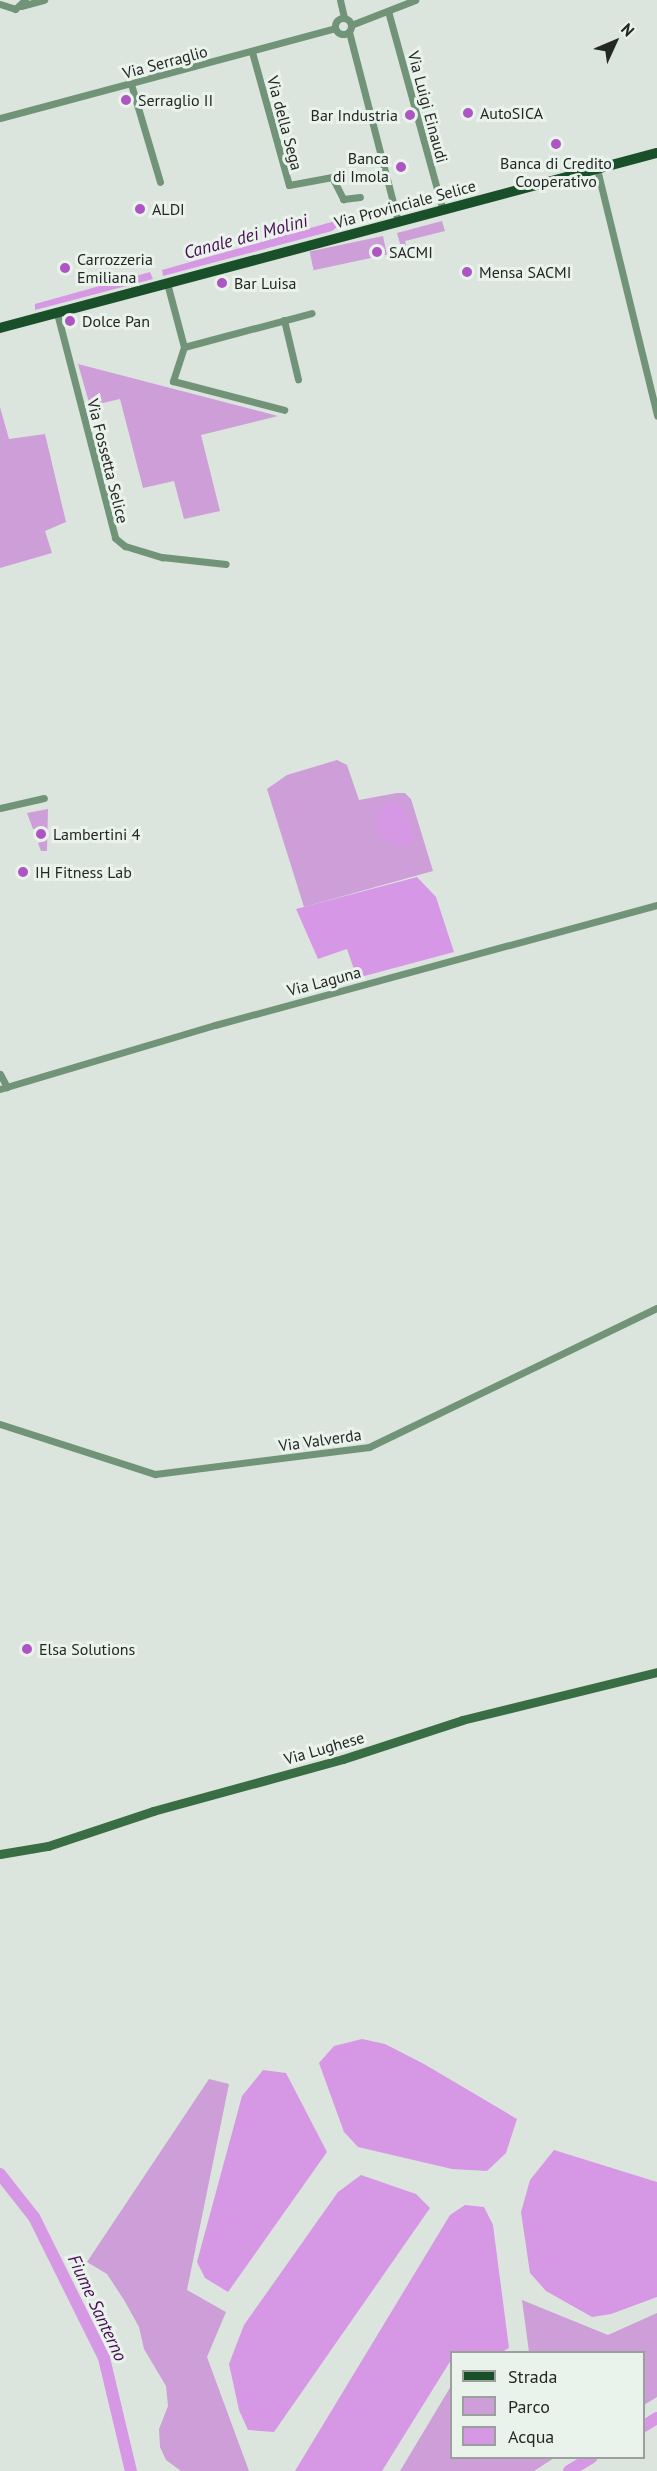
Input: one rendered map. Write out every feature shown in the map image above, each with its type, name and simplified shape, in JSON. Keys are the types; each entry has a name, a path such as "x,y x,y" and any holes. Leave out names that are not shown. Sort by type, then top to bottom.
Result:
{"main road":[{"name":"Via Provinciale Selice","path":"0,328 657,153"},
{"name":"Via Lughese","path":"0,1854 48,1846 462,1720 657,1672"}],"street":[{"path":"0,13 23,3 44,0"},
{"path":"340,0 344,18 350,28 398,222"},
{"path":"344,18 337,21 335,28 342,34 350,28 415,0"},
{"path":"0,3 11,10"},
{"name":"Via Luigi Einaudi","path":"388,11 443,210"},
{"name":"Via Serraglio","path":"0,118 335,28"},
{"name":"Via della Sega","path":"252,52 289,186 332,177 343,199 360,197"},
{"path":"131,84 160,182"},
{"path":"597,169 657,416"},
{"path":"167,283 184,347 173,381 284,410"},
{"name":"Via Fossetta Selice","path":"57,313 114,538 124,546 162,557 226,564"},
{"path":"184,347 312,313"},
{"path":"284,320 298,379"},
{"path":"0,808 44,798"},
{"name":"Via Laguna","path":"4,1088 215,1025 657,905"},
{"path":"0,1074 4,1088"},
{"name":"Via Valverda","path":"0,1424 155,1474 369,1447 657,1308"}],"green space":[{"path":"442,221 445,231 405,241 406,245 401,247 397,233"},
{"path":"383,236 387,255 314,270 310,252"},
{"path":"78,364 278,416 201,435 220,511 184,519 174,481 143,488 120,399 90,406"},
{"path":"0,407 9,439 45,434 66,522 45,531 52,553 0,568"},
{"path":"337,760 347,765 359,800 397,793 405,793 411,799 433,871 304,907 267,789 287,775"},
{"path":"48,809 47,851 41,851 38,843 47,840 43,828 33,829 27,813"},
{"path":"209,2079 229,2084 187,2290 226,2312 207,2357 249,2471 181,2471 166,2460 160,2447 159,2429 168,2406 166,2386 144,2349 139,2327 124,2300 107,2274 87,2262"},
{"path":"522,2300 608,2335 657,2313 657,2397 645,2404 645,2351 529,2351"},
{"path":"450,2388 450,2459 552,2459 534,2471 400,2471"}],"shaded area":[{"path":"417,877 436,897 454,952 357,978 347,949 318,959 296,909"}],"water":[{"path":"335,221 337,227 332,231 163,276 162,270"},
{"path":"150,272 153,279 35,310 35,304"},
{"path":"390,800 403,807 411,825 415,838 407,846 396,846 380,835 375,815"},
{"path":"362,2039 385,2044 424,2064 517,2119 506,2153 487,2171 452,2169 358,2147 344,2132 319,2063 334,2046"},
{"path":"263,2070 286,2073 327,2152 228,2292 205,2278 197,2262 242,2096"},
{"path":"554,2150 657,2182 657,2297 611,2314 592,2317 546,2291 530,2273 521,2212 530,2180"},
{"path":"361,2175 416,2194 430,2208 274,2432 248,2430 239,2410 229,2364 244,2325 338,2192"},
{"path":"465,2205 484,2207 493,2225 509,2348 504,2351 450,2351 450,2362 382,2471 295,2471 450,2215"}],"waterway":[{"name":"Fiume Santerno","path":"0,2174 34,2217 104,2358 131,2471"},
{"name":"Fiume Santerno","path":"645,2425 657,2418"},
{"name":"Fiume Santerno","path":"569,2471 589,2459"}],"place":[{"name":"Serraglio II","path":"126,100"},
{"name":"AutoSICA","path":"468,113"},
{"name":"Bar Industria","path":"410,115"},
{"name":"Banca di Credito Cooperativo","path":"556,144"},
{"name":"Banca di Imola","path":"401,167"},
{"name":"ALDI","path":"140,209"},
{"name":"SACMI","path":"377,252"},
{"name":"Carrozzeria Emiliana","path":"65,268"},
{"name":"Mensa SACMI","path":"467,272"},
{"name":"Bar Luisa","path":"222,283"},
{"name":"Dolce Pan","path":"70,321"},
{"name":"Lambertini 4","path":"41,834"},
{"name":"IH Fitness Lab","path":"23,872"},
{"name":"Elsa Solutions","path":"27,1649"}],"water label":[{"name":"Canale dei Molini","path":"246,237"}]}
